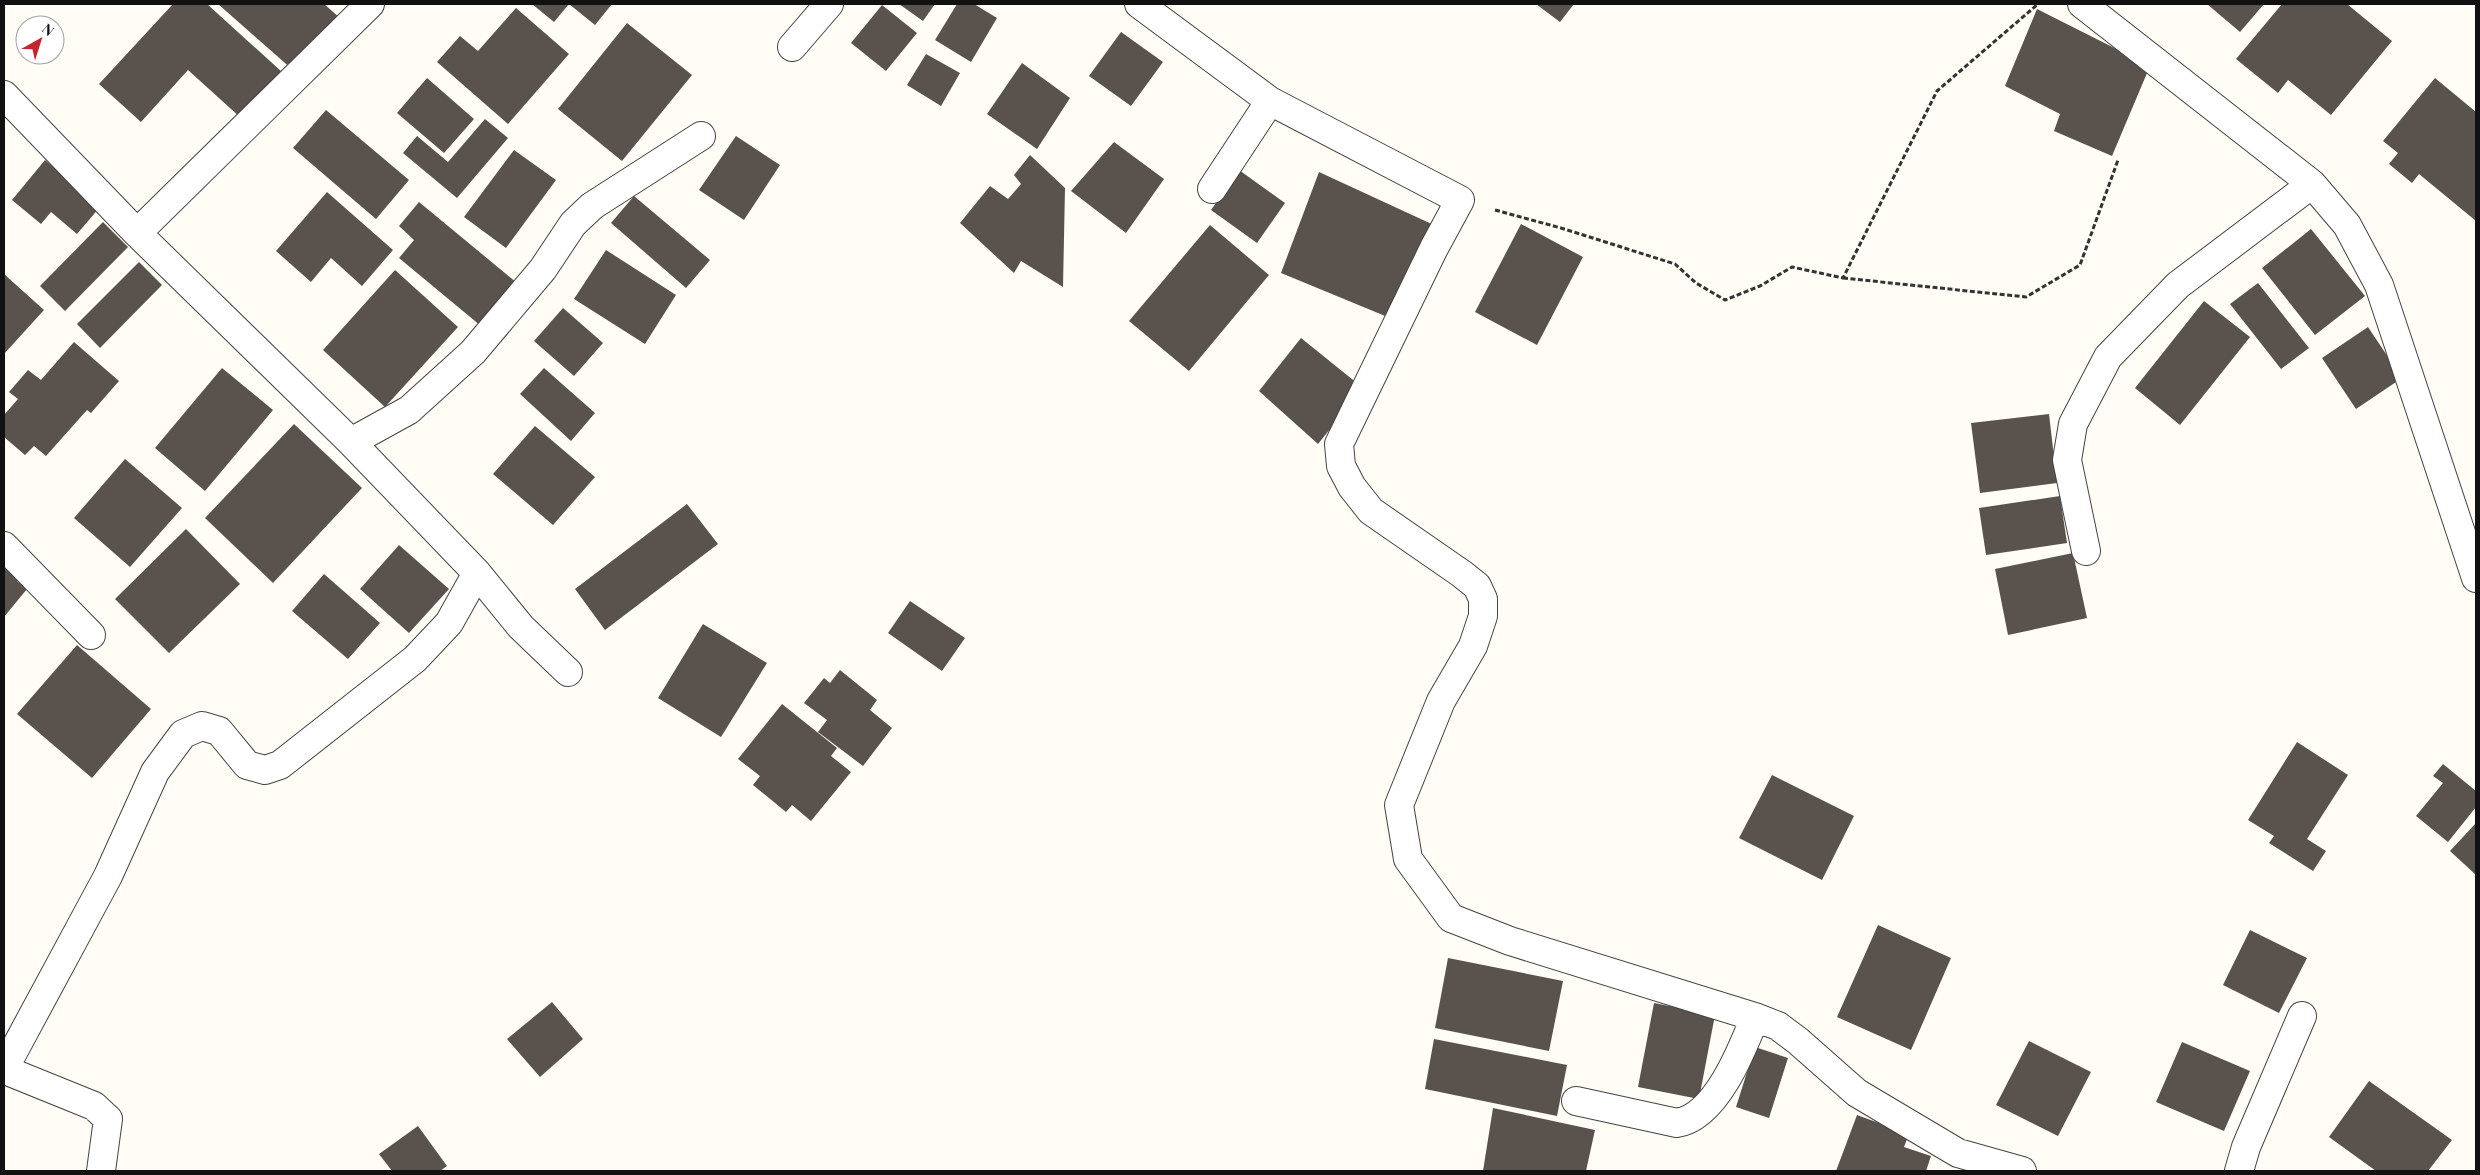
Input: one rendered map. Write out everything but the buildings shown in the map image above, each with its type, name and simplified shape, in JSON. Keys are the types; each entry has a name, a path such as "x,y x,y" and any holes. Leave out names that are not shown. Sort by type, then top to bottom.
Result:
{"street":[{"path":"137,233 370,4"},
{"path":"792,47 829,4"},
{"path":"1139,4 1270,101 1460,200 1434,248 1339,444 1341,466 1352,487 1371,510 1462,574 1477,586 1483,599 1483,616 1473,646 1441,700 1398,805 1408,859 1451,918 1510,941 1755,1017 1778,1026 1857,1093 1958,1153 2022,1171"},
{"path":"2082,4 2312,184 2347,225 2380,285 2476,578"},
{"path":"4,95 137,233 351,442 477,573 521,627 568,672"},
{"path":"1212,189 1270,101"},
{"path":"351,442 409,410 473,352 542,269 573,224 592,206 701,136"},
{"path":"2086,551 2067,460 2073,424 2108,357 2178,285 2312,184"},
{"path":"4,546 91,635"},
{"path":"101,1171 108,1119 104,1113 94,1106 4,1070 108,876 155,772 183,734 202,726 218,730 247,765 265,770 280,765 415,659 449,623 477,573"},
{"path":"2239,1171 2246,1148 2302,1016"},
{"path":"1576,1101 1677,1123 1686,1122 1697,1116 1726,1080 1755,1017"}],"path":[{"path":"1843,278 1937,91 2038,4"},
{"path":"1460,200 1561,228 1675,264 1696,283 1724,300 1760,286 1792,267 1843,278 2026,297 2080,265 2118,160"}]}
